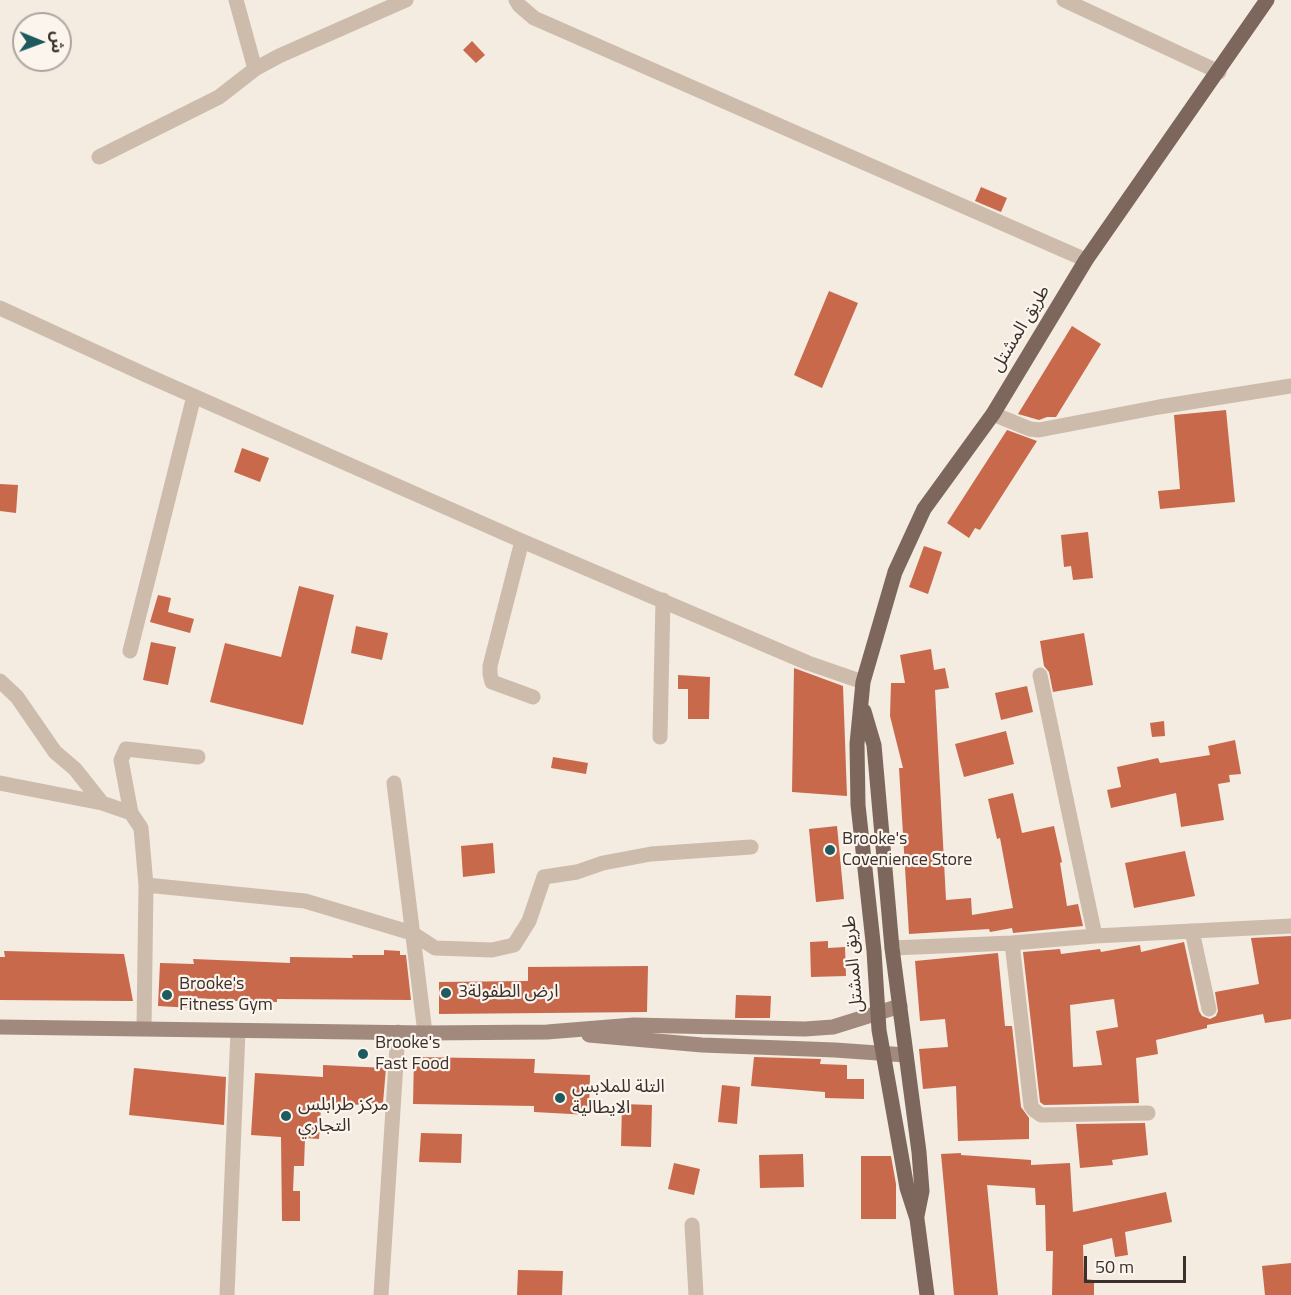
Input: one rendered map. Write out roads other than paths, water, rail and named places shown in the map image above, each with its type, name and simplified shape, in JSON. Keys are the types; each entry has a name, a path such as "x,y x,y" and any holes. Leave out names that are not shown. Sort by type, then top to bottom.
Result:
{"main road":[{"name":"طريق المشتل","path":"927,1295 917,1219 907,1188 879,1030 858,805 857,744 863,682 895,572 924,509 993,414 1086,260 1267,0"},
{"name":"طريق المشتل","path":"862,703 874,745 892,948 922,1191 917,1219"},
{"path":"0,1027 425,1033 547,1032 634,1025 805,1029 833,1027 900,1006"},
{"path":"547,1032 702,1045 906,1055"}],"street":[{"path":"236,0 255,69"},
{"path":"99,157 219,98 255,69 294,49 406,0"},
{"path":"516,0 534,18 1086,260"},
{"path":"1064,0 1219,72"},
{"path":"0,308 522,541 808,663 863,682"},
{"path":"993,414 1030,429 1039,430 1159,407 1291,386"},
{"path":"130,651 194,396"},
{"path":"522,541 490,666 490,674 492,682 533,697"},
{"path":"660,737 663,600"},
{"path":"1040,675 1095,936"},
{"path":"0,681 17,697 56,752 75,769 102,803"},
{"path":"144,1028 146,885 141,828 132,813 121,760 126,749 198,757"},
{"path":"0,783 102,803 132,813"},
{"path":"394,783 425,1033"},
{"path":"146,885 304,901 412,933 435,948 492,950 514,945 529,921 544,877 577,872 603,863 651,854 751,847"},
{"path":"892,948 1291,926"},
{"path":"1192,931 1209,1009"},
{"path":"1012,943 1031,1106 1034,1110 1041,1115 1148,1113"},
{"path":"227,1295 238,1031"},
{"path":"381,1295 398,1032"},
{"path":"693,1225 696,1295"}],"place":[{"name":"Brooke's Covenience Store","path":"830,850"},
{"name":"ارض الطفولة3","path":"446,993"},
{"name":"Brooke's Fitness Gym","path":"167,995"},
{"name":"Brooke's Fast Food","path":"363,1054"},
{"name":"التلة للملابس الايطالية","path":"560,1098"},
{"name":"مركز طرابلس التجاري","path":"286,1116"}]}
